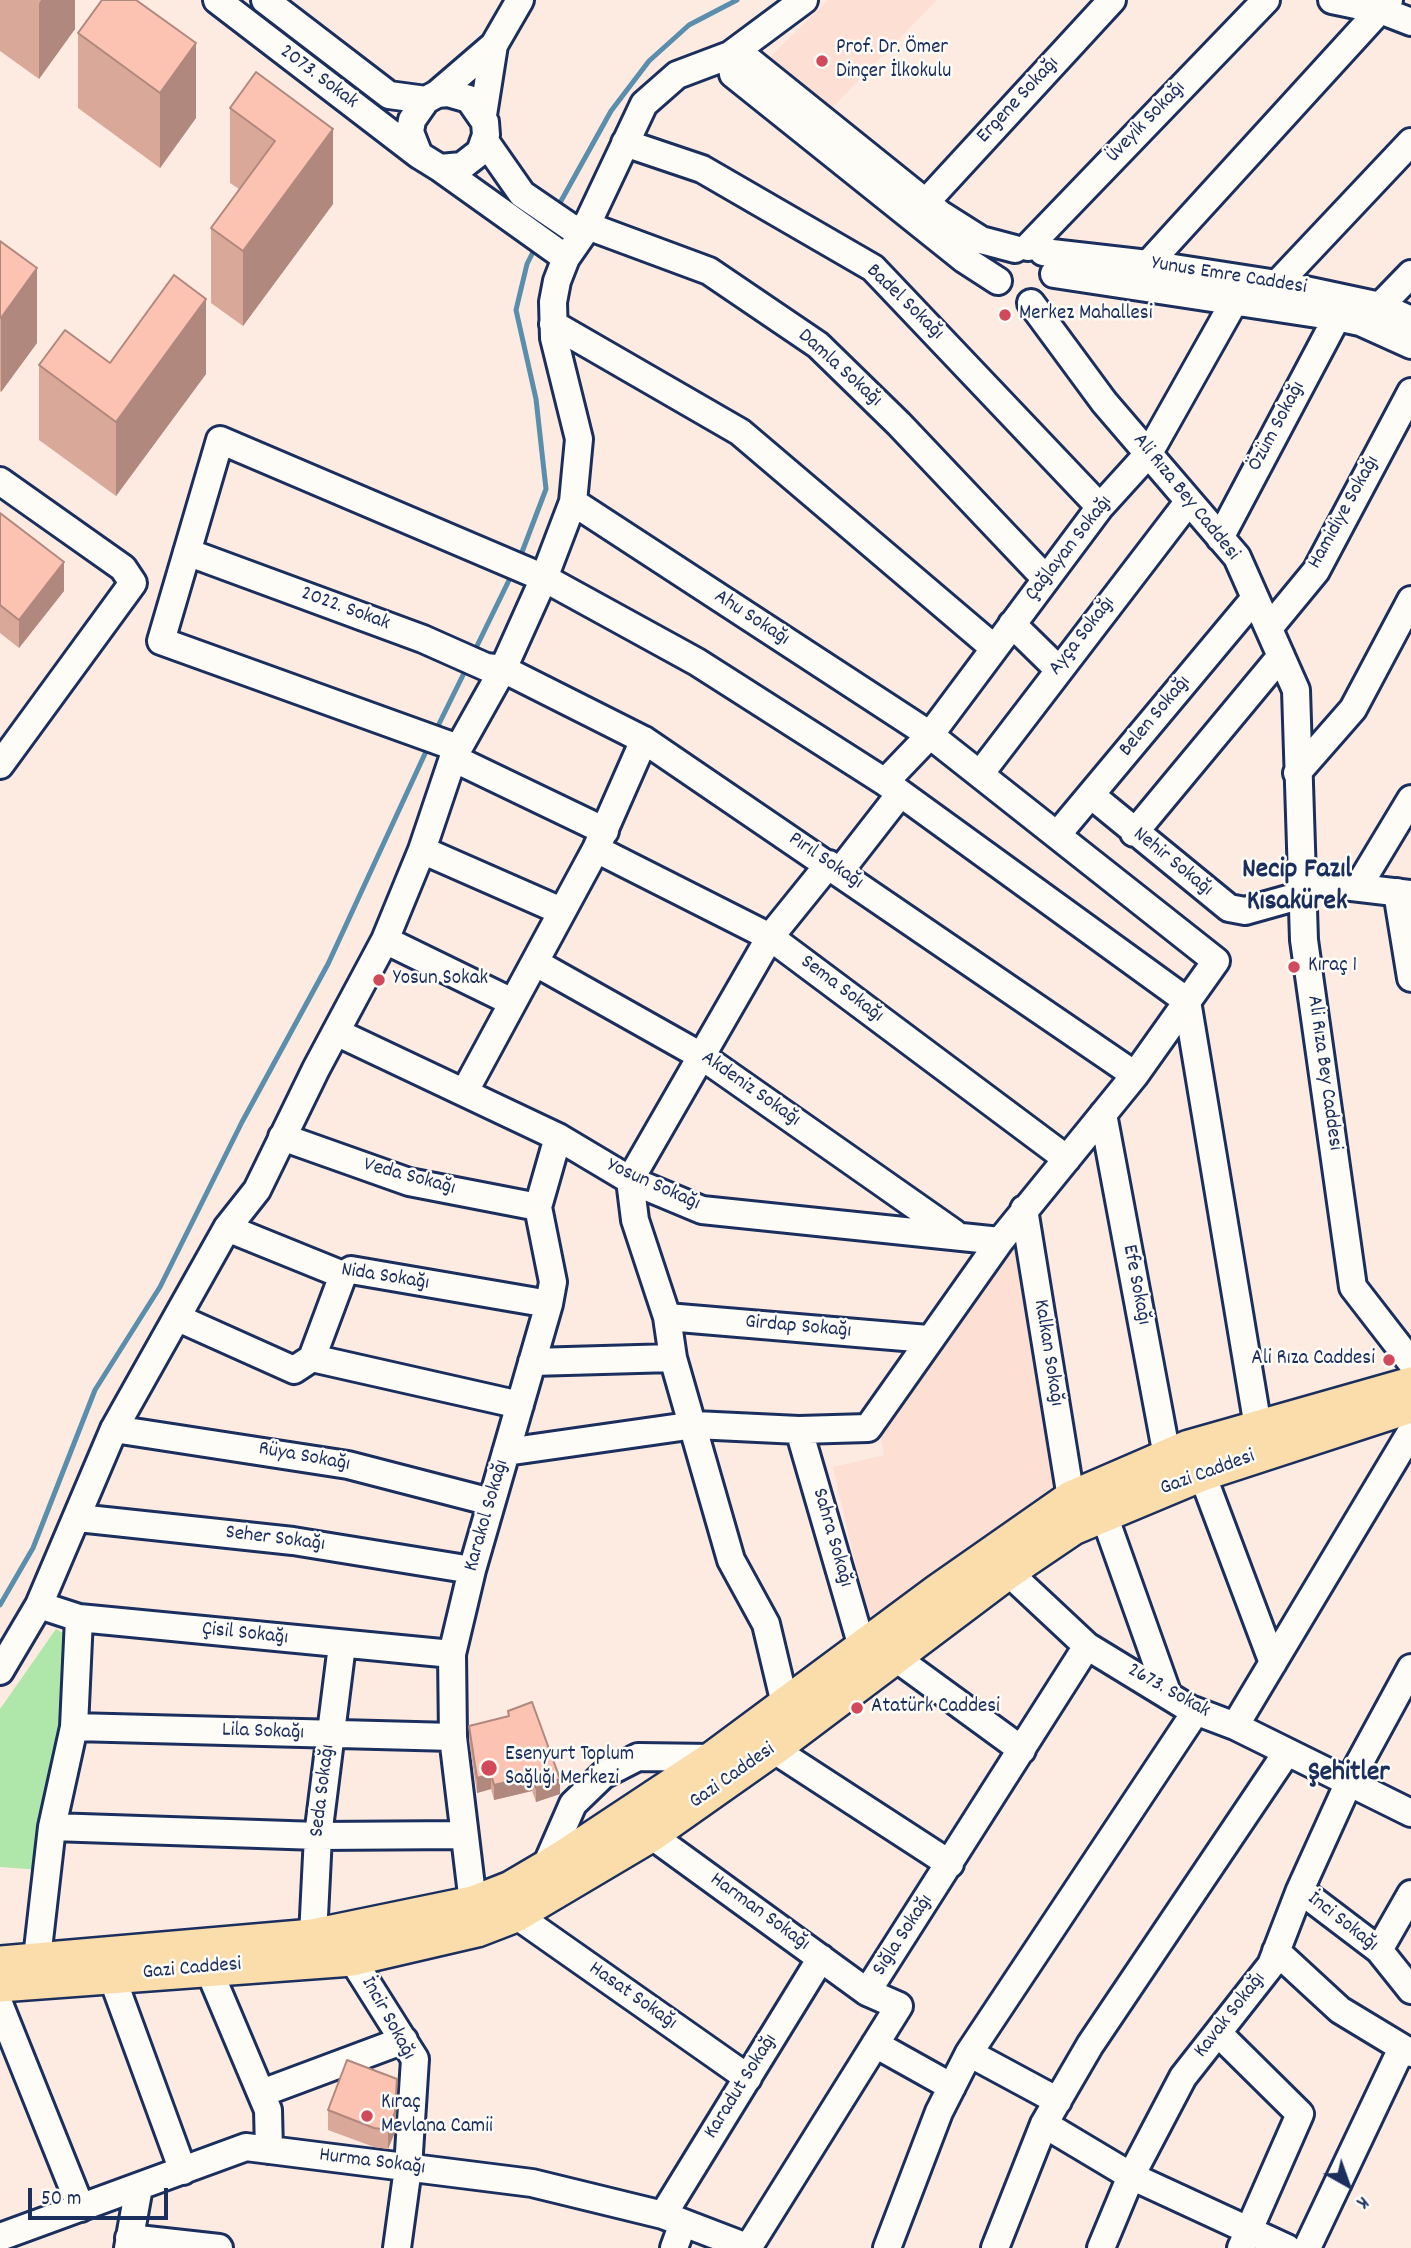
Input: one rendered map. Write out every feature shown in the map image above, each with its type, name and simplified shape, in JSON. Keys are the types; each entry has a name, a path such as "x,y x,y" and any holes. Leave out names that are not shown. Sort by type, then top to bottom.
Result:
{"main road":[{"name":"Gazi Caddesi","path":"0,1963 313,1937 473,1903 511,1888 713,1758 1070,1498 1167,1456 1411,1384"},
{"name":"Gazi Caddesi","path":"0,1985 352,1959 477,1930 516,1915 651,1835 773,1749 1008,1572 1073,1528 1202,1474 1411,1406"}],"street":[{"name":"2073. Sokak","path":"217,0 429,162 563,255"},
{"name":"2073. Sokak","path":"265,0 388,95 432,97"},
{"path":"494,46 480,152 462,166 429,162 410,132 412,120 432,97 494,46 520,0"},
{"path":"0,1671 39,1605 114,1429 227,1227 257,1189 385,940 422,850 453,750 573,502 579,439 554,338 553,324 557,281 563,255 644,104 677,75 730,55 804,0"},
{"name":"Ergene Sokağı","path":"926,202 1112,0"},
{"name":"Üveyik Sokağı","path":"1035,255 1266,0"},
{"path":"1332,0 1384,5 1411,22"},
{"path":"1148,264 1384,5"},
{"path":"730,55 746,58 926,202 981,240 1035,255 1051,290 1031,303 1011,300 998,281 964,259 733,74 730,55"},
{"path":"432,97 449,93 469,99 522,194 545,212 579,229"},
{"path":"1277,284 1411,142"},
{"name":"Badel Sokağı","path":"625,143 702,169 873,268 1100,507"},
{"name":"Damla Sokağı","path":"579,229 709,271 818,345 899,424 1046,579"},
{"path":"998,281 1001,262 1035,255"},
{"name":"Yunus Emre Caddesi","path":"1035,255 1148,264 1277,284 1380,306 1411,320"},
{"name":"Yunus Emre Caddesi","path":"1035,255 1234,302 1360,322 1411,345"},
{"path":"1380,306 1411,274"},
{"name":"Çağlayan Sokağı","path":"630,1180 704,1056 770,937 834,867 1100,507 1149,453 1234,302"},
{"name":"Ali Rıza Bey Caddesi","path":"1031,303 1104,402 1237,557 1296,690 1304,940 1353,1287 1411,1362"},
{"name":"Özüm Sokağı","path":"1220,538 1337,317"},
{"path":"553,324 740,432 994,648"},
{"name":"Hamidiye Sokağı","path":"1269,628 1316,571 1411,391"},
{"path":"187,552 220,440 539,576 697,662 892,788 1187,1001 1258,1427"},
{"path":"0,481 123,568 133,583 0,765"},
{"name":"Ayça Sokağı","path":"980,774 1189,501"},
{"name":"Ahu Sokağı","path":"573,502 930,735 1216,961 1187,1001"},
{"name":"2022. Sokak","path":"187,552 494,668"},
{"name":"Sema Sokağı","path":"187,552 161,641 416,732 453,750 601,840 770,937 1067,1159"},
{"name":"Belen Sokağı","path":"1057,835 1255,598"},
{"path":"1297,773 1353,709 1411,600"},
{"path":"1012,624 1058,669"},
{"path":"1134,833 1281,656"},
{"name":"Pırıl Sokağı","path":"494,668 644,740 834,867 1135,1075"},
{"path":"465,1091 601,840 644,740"},
{"name":"Nehir Sokağı","path":"1091,795 1134,833 1229,908 1245,911 1302,888"},
{"path":"1358,887 1411,799"},
{"path":"422,850 561,911"},
{"path":"1302,888 1358,887 1404,893 1411,978"},
{"path":"385,940 512,1002"},
{"name":"Akdeniz Sokağı","path":"536,963 704,1056 955,1234"},
{"path":"506,1452 695,1425 799,1430 868,1428 1000,1241 1135,1075 1187,1001"},
{"name":"Yosun Sokağı","path":"336,1032 558,1137 630,1180 702,1210 955,1234 1000,1241"},
{"name":"Efe Sokağı","path":"1103,1114 1167,1456"},
{"name":"Veda Sokağı","path":"282,1137 409,1182 538,1207"},
{"name":"Karakol Sokağı","path":"473,1903 453,1737 452,1654 472,1570 549,1304 553,1282 538,1207 558,1137"},
{"path":"630,1180 635,1220 667,1317 673,1358 695,1425 731,1560 766,1624 785,1704"},
{"name":"Kalkan Sokağı","path":"1024,1209 1070,1498"},
{"name":"Nida Sokağı","path":"227,1227 343,1275 351,1270 549,1304"},
{"path":"178,1318 294,1370 312,1358 343,1275"},
{"name":"Girdap Sokağı","path":"667,1317 929,1339"},
{"path":"312,1358 520,1405"},
{"path":"532,1362 673,1358"},
{"name":"Rüya Sokağı","path":"114,1429 348,1465 492,1502"},
{"name":"Sahra Sokağı","path":"799,1430 862,1647"},
{"path":"1235,1726 1411,1432"},
{"path":"1202,1474 1273,1663"},
{"path":"1104,1515 1168,1695"},
{"name":"Seher Sokağı","path":"78,1518 293,1541 472,1570"},
{"name":"2673. Sokak","path":"1008,1572 1087,1646 1168,1695 1196,1711 1235,1726 1411,1813"},
{"name":"Çisil Sokağı","path":"39,1605 79,1618 452,1654"},
{"path":"37,1958 52,1826 74,1727 79,1618"},
{"name":"Seda Sokağı","path":"313,1937 317,1836 342,1645"},
{"name":"Sığla Sokağı","path":"748,2248 899,2006 867,1992 1087,1646"},
{"path":"896,1658 1022,1750"},
{"name":"Kavak Sokağı","path":"1101,2248 1131,2176 1183,2077 1271,1965 1300,1890 1349,1782 1411,1668"},
{"path":"887,2248 939,2112 969,2053 1196,1711"},
{"name":"Lila Sokağı","path":"74,1727 453,1737"},
{"path":"773,1749 950,1864"},
{"path":"995,2248 1044,2124 1090,2045 1287,1752"},
{"path":"545,1868 573,1804 603,1775 638,1757 713,1758"},
{"path":"52,1826 317,1836 463,1835"},
{"name":"Harman Sokağı","path":"651,1835 867,1992"},
{"name":"İnci Sokağı","path":"1300,1890 1379,1950 1411,1990"},
{"path":"1379,1950 1411,1894"},
{"name":"Hasat Sokağı","path":"516,1915 748,2078"},
{"path":"1276,1951 1340,2010 1407,2050 1307,2248"},
{"name":"Karadut Sokağı","path":"674,2248 673,2219 748,2078 821,1958"},
{"name":"İncir Sokağı","path":"352,1959 415,2059 408,2168 397,2248"},
{"path":"208,1968 268,2110 269,2150"},
{"path":"112,1977 183,2171"},
{"path":"0,2006 81,2208"},
{"path":"1218,2033 1300,2114 1245,2239"},
{"path":"262,2093 404,2040"},
{"path":"875,2044 952,2087"},
{"path":"969,2053 1058,2101"},
{"path":"1044,2124 1245,2239 1287,2248"},
{"name":"Hurma Sokağı","path":"0,2237 246,2147 532,2183 673,2219 748,2248"},
{"path":"139,2187 128,2243 219,2248"}],"shaded area":[{"name":"Prof. Dr. Ömer Dinçer İlkokulu","path":"828,0 937,0 823,117 759,68"},
{"path":"1020,1236 1059,1495 870,1628 833,1467 884,1455 879,1427"}],"green space":[{"path":"56,1629 76,1640 41,1870 0,1867 0,1709"}],"building":[{"path":"102,0 136,0 196,43 160,93 78,33"},
{"path":"256,72 333,129 243,251 211,228 275,141 230,108"},
{"path":"0,241 37,268 1,318 0,317"},
{"path":"174,275 206,299 116,422 39,365 65,330 110,363"},
{"path":"0,513 64,562 19,620 0,605"},
{"path":"532,1702 560,1779 536,1788 532,1776 494,1785 491,1774 477,1778 469,1726 509,1716 508,1711"},
{"path":"347,2060 397,2079 395,2112 388,2130 374,2128 328,2110"}],"waterway":[{"path":"556,210 611,111 649,61 689,25 737,0"},
{"path":"519,560 546,489 536,399 516,310 527,264 536,246"},
{"path":"474,652 513,572"},
{"path":"436,730 467,667"},
{"path":"0,1605 33,1548 95,1390 160,1287 242,1122 328,964 429,745"}],"place":[{"name":"Prof. Dr. Ömer Dinçer İlkokulu","path":"822,61"},
{"name":"Merkez Mahallesi","path":"1005,315"},
{"name":"Kıraç 1","path":"1294,967"},
{"name":"Yosun Sokak","path":"379,980"},
{"name":"Ali Rıza Caddesi","path":"1389,1360"},
{"name":"Atatürk Caddesi","path":"857,1708"},
{"name":"Esenyurt Toplum Sağlığı Merkezi","path":"489,1768"},
{"name":"Kıraç Mevlana Camii","path":"367,2116"}],"district":[{"name":"Necip Fazıl Kısakürek","path":"1297,888"},
{"name":"Şehitler","path":"1349,1775"}]}
